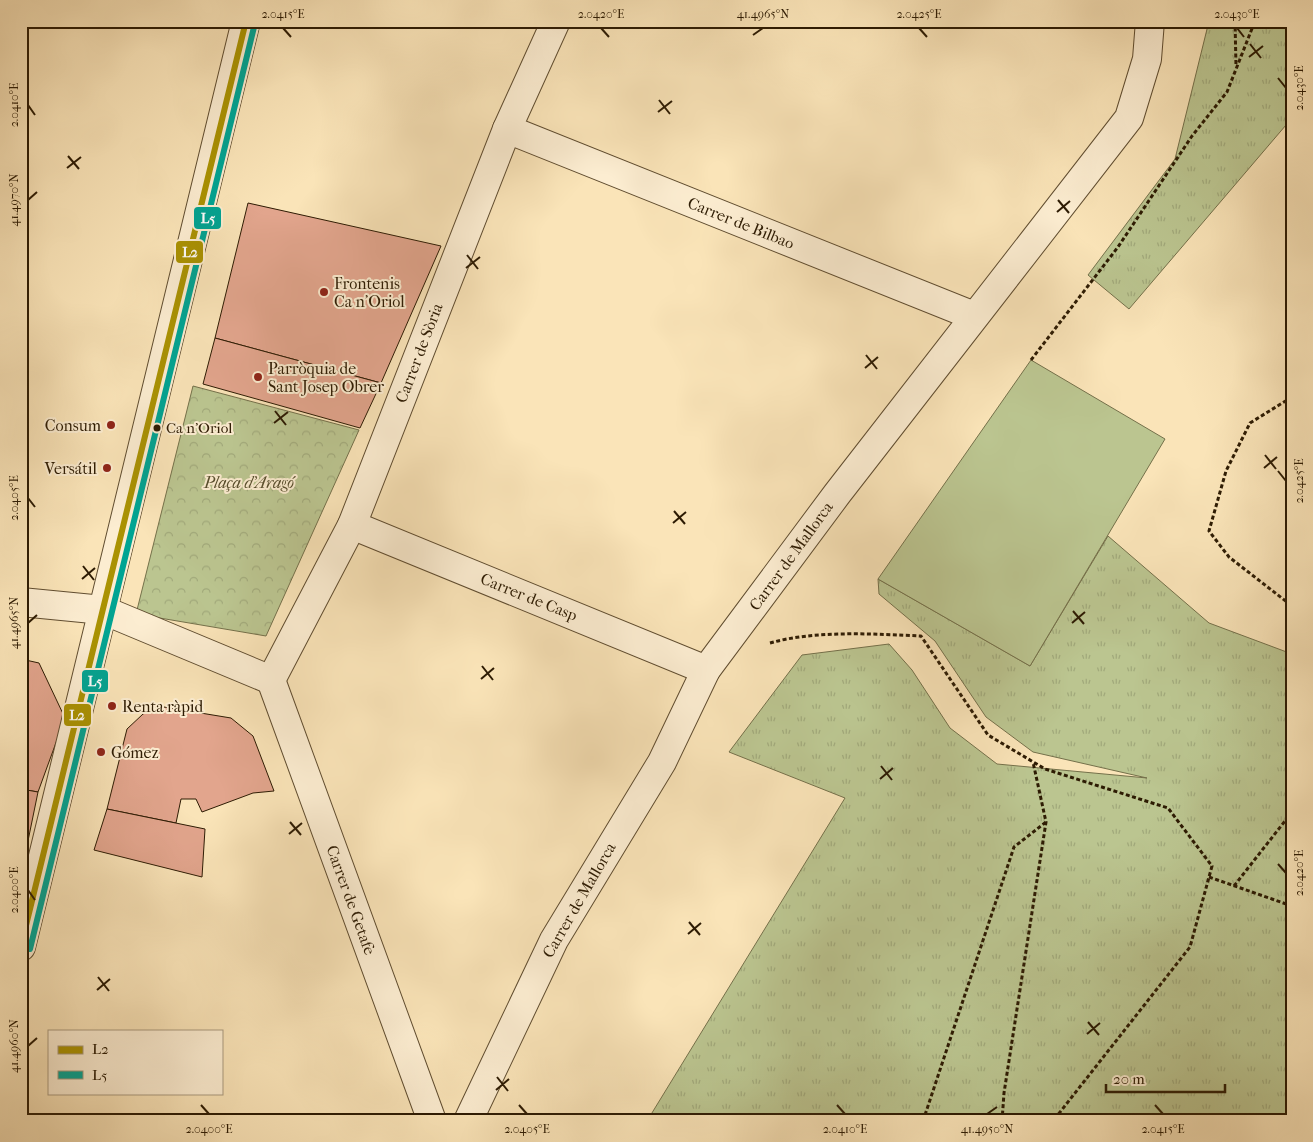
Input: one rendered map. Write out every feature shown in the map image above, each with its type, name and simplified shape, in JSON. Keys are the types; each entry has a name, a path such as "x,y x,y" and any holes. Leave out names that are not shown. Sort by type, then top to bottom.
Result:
{"street":[{"path":"21,947 246,21"},
{"name":"Carrer de Sòria","path":"271,680 352,525 508,129 556,21"},
{"name":"Carrer de Mallorca","path":"468,1121 554,940 662,762 706,670 837,494 1129,118 1146,59 1150,21"},
{"name":"Carrer de Bilbao","path":"508,129 974,316"},
{"name":"Carrer de Casp","path":"352,525 706,670"},
{"path":"21,602 103,610 271,680"},
{"name":"Carrer de Getafe","path":"271,680 432,1121"}],"path":[{"path":"1235,21 1237,68"},
{"path":"1031,360 1118,247 1192,136 1227,92 1255,21"},
{"path":"1292,397 1250,423 1226,471 1209,531 1229,557 1292,606"},
{"path":"768,644 785,639 867,633 921,636 988,736 1045,769 1168,808 1212,866 1190,947 1054,1121"},
{"path":"1002,1121 1004,1093 1046,822 1033,762"},
{"path":"1234,886 1292,812"},
{"path":"923,1121 1014,847 1046,822"},
{"path":"1209,878 1292,906"}],"green space":[{"path":"1209,21 1292,21 1292,118 1129,309 1088,275 1175,159"},
{"path":"1031,360 1165,439 1030,666 878,579"},
{"name":"Plaça d'Aragó","path":"193,386 359,430 266,636 136,614"},
{"path":"1108,536 1209,623 1292,654 1292,1121 647,1121 845,798 729,752 802,655 889,644 912,670 950,728 997,764 1147,778 1033,752 986,717 935,641 879,594 878,579 1030,666"}],"building":[{"name":"Frontenis Ca n'Oriol","path":"248,203 441,246 381,383 215,338"},
{"path":"215,338 381,383 360,428 203,384"},
{"path":"21,659 39,663 65,718 38,792 21,789"},
{"path":"158,706 231,718 253,736 274,791 253,793 202,812 196,799 181,799 176,823 107,809 127,729 143,714"},
{"path":"21,789 38,792 21,875"},
{"path":"107,809 205,829 202,877 94,850"}],"transit line":[{"name":"L2","path":"21,946 246,21"},
{"name":"L5","path":"30,949 255,23"}],"place":[{"name":"Frontenis Ca n'Oriol","path":"324,292"},
{"name":"Parròquia de Sant Josep Obrer","path":"258,377"},
{"name":"Consum","path":"111,425"},
{"name":"Ca n'Oriol","path":"157,428"},
{"name":"Versátil","path":"107,468"},
{"name":"Renta ràpid","path":"112,706"},
{"name":"Gómez","path":"101,752"}]}
